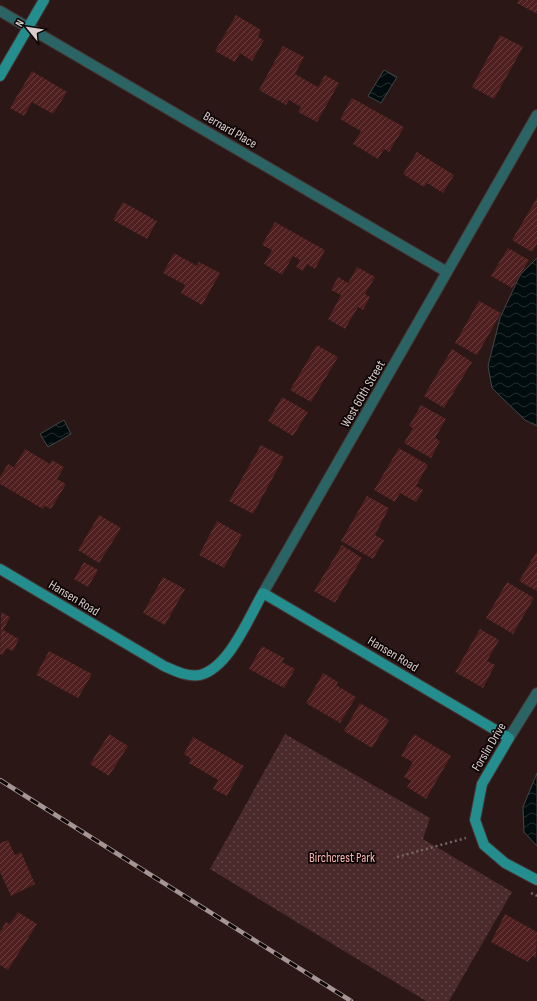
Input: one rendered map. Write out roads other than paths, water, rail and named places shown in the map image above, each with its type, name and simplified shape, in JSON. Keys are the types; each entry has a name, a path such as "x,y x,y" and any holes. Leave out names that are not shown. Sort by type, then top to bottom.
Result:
{"street":[{"path":"0,76 44,0"},
{"name":"Bernard Place","path":"0,11 447,272"},
{"name":"West 60th Street","path":"200,674 217,666 231,650 537,115"},
{"name":"Hansen Road","path":"0,569 164,666 182,674 200,674"},
{"name":"Hansen Road","path":"263,593 509,738"},
{"name":"Forslin Drive","path":"537,693 482,784 475,820 484,846 505,862 537,880"}],"water":[{"path":"384,70 397,77 381,103 368,96"},
{"path":"537,258 537,426 525,420 492,388 488,366 500,318 520,275"},
{"path":"64,420 71,434 48,447 40,434"},
{"path":"537,773 537,846 524,832 523,807"}],"railway":[{"path":"0,780 351,1001"}],"park label":[{"name":"Birchcrest Park","path":"342,858"}]}
